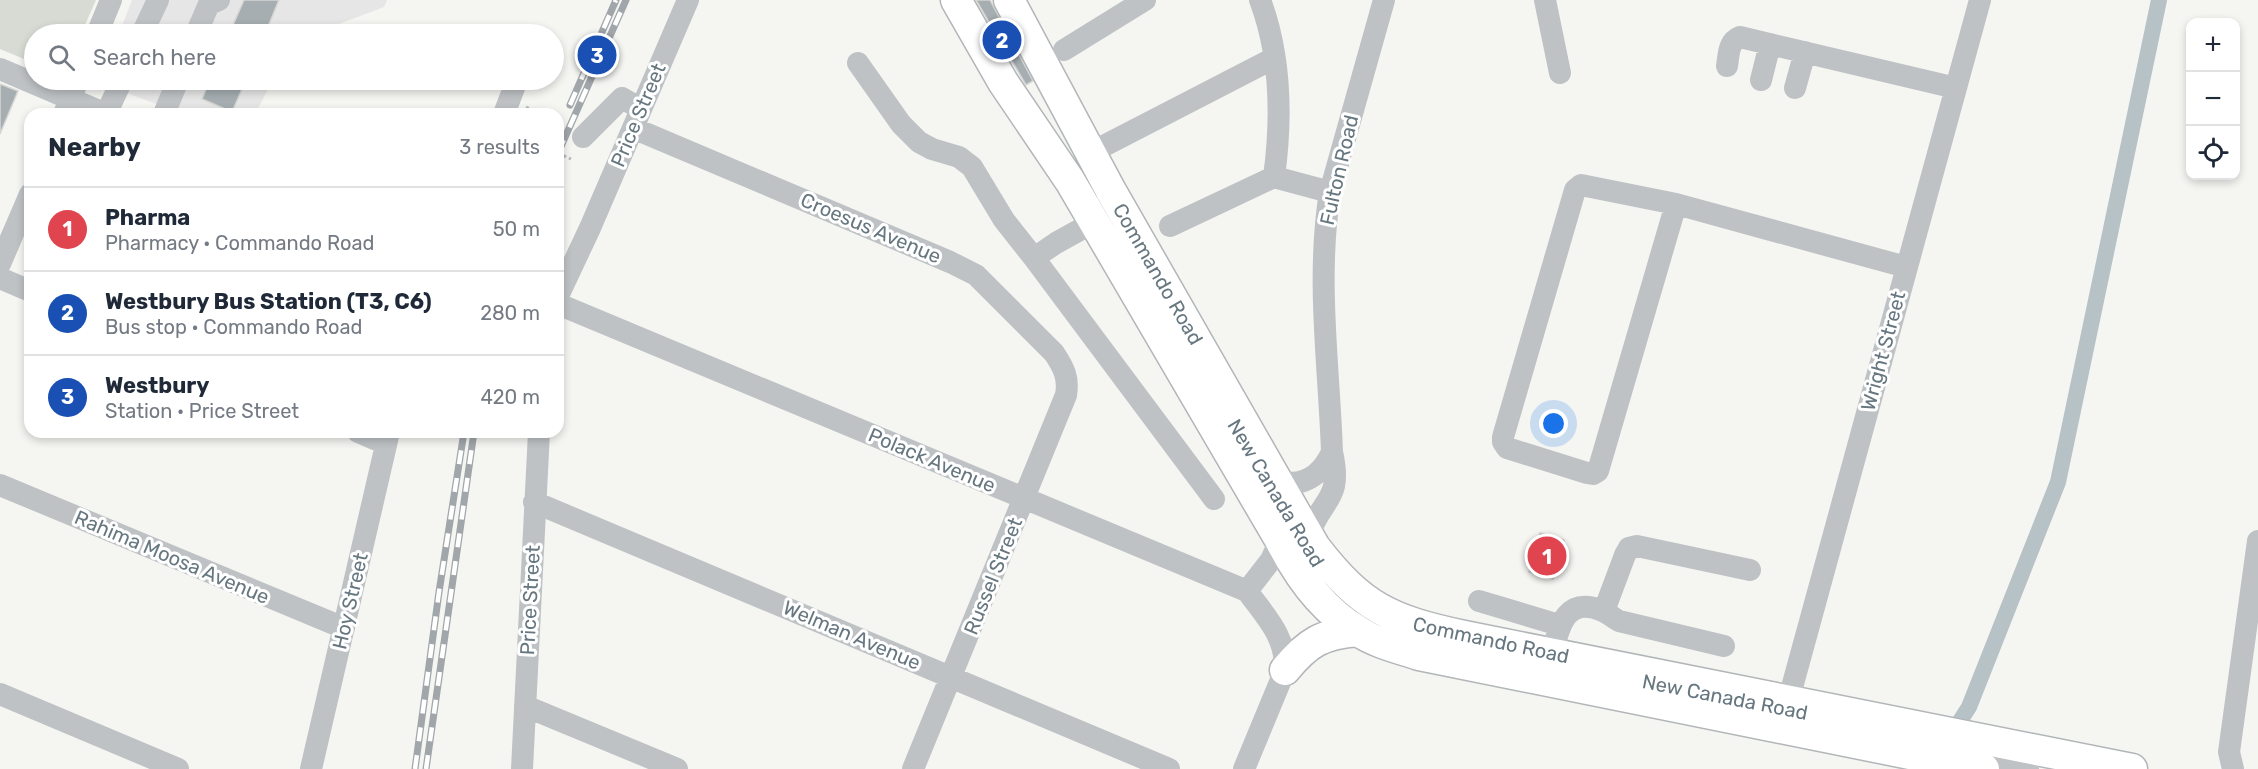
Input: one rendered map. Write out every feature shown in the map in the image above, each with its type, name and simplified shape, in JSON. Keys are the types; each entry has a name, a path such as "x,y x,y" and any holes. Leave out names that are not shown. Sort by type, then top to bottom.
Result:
{"main road":[{"name":"Commando Road","path":"956,0 1003,82 1070,181 1294,537 1315,547 1331,569 1377,609 1423,627 1788,702 2132,769"},
{"name":"Commando Road","path":"1009,0 1111,191 1275,480 1294,537 1290,561 1310,589 1336,616 1380,642 1419,655 1461,665 1984,769"},
{"path":"1284,656 1300,653 1312,643 1333,634 1358,631"}],"street":[{"path":"101,24 111,0"},
{"path":"147,24 158,0"},
{"name":"Price Street","path":"564,283 688,0"},
{"name":"New Canada Road","path":"966,0 1011,79 1069,163 1292,544 1327,594 1359,622 1384,635 1421,647 2028,769"},
{"name":"New Canada Road","path":"998,0 1087,163 1296,531 1320,569 1335,587 1367,613 1392,627 1417,636 2086,769"},
{"path":"1064,50 1145,0"},
{"path":"1260,0 1270,35 1278,83 1279,120 1274,177"},
{"name":"Fulton Road","path":"1247,591 1270,560 1316,517 1331,499 1334,489 1336,476 1332,452 1324,265 1326,219 1330,192 1384,0"},
{"path":"1545,0 1560,73"},
{"name":"Wright Street","path":"1788,702 1905,267 1980,0"},
{"path":"200,24 209,2"},
{"path":"1727,66 1731,44 1740,37 1956,88"},
{"path":"1761,80 1770,44"},
{"path":"1795,88 1805,52"},
{"path":"1092,152 1274,58"},
{"path":"858,63 901,124 919,142 932,149 959,157 972,167 1004,220 1214,499"},
{"path":"0,69 24,79"},
{"path":"51,90 93,108"},
{"path":"109,108 117,90"},
{"path":"166,108 174,90"},
{"path":"506,108 514,90"},
{"name":"Croesus Avenue","path":"583,137 622,98 637,118 976,275 1054,353 1069,382"},
{"path":"1170,226 1274,177 1330,192"},
{"path":"1676,204 1598,471 1593,474 1587,473 1507,448 1503,437 1575,190 1581,185 1587,184 1676,204 1905,267"},
{"path":"0,264 24,208"},
{"path":"1034,258 1094,222"},
{"path":"0,278 24,288"},
{"name":"Polack Avenue","path":"564,307 1247,591"},
{"name":"Russel Street","path":"913,769 1066,395 1069,382"},
{"name":"Hoy Street","path":"311,769 388,438"},
{"name":"Price Street","path":"522,769 539,438"},
{"path":"1275,480 1294,484 1313,478 1321,472 1332,452"},
{"name":"Rahima Moosa Avenue","path":"0,485 344,628"},
{"name":"Welman Avenue","path":"534,502 1169,769"},
{"path":"2226,763 2258,541"},
{"path":"1604,611 1629,548 1637,546 1750,570"},
{"path":"1244,769 1284,656 1247,591"},
{"path":"1479,601 1559,625"},
{"path":"1552,654 1559,625 1566,615 1577,608 1604,611 1619,621 1724,646"},
{"path":"0,694 152,764 178,769"},
{"path":"525,706 677,769"}],"path":[{"path":"564,156 572,159"}],"shaded area":[{"path":"0,0 96,0 85,24 24,24 24,59 0,49"},
{"path":"132,0 387,0 384,7 339,24 123,24"},
{"path":"119,90 268,90 258,108 166,108"}],"building":[{"path":"244,0 279,0 269,24 233,24"},
{"path":"976,0 990,0 1033,81 1026,85"},
{"path":"0,84 18,91 0,134"},
{"path":"206,90 242,90 234,108 223,108 202,99"},
{"path":"1540,533 1564,540 1553,579 1529,572"}],"waterway":[{"path":"1960,721 1969,707 2058,482 2159,0"}],"railway":[{"path":"570,105 616,0"},
{"path":"564,140 626,0"},
{"path":"415,769 463,438"},
{"path":"426,769 473,438"}],"place":[{"name":"Westbury Bus Station (T3, C6)","path":"1002,40"},
{"name":"Westbury","path":"597,55"},
{"name":"Pharma","path":"1547,556"}]}
